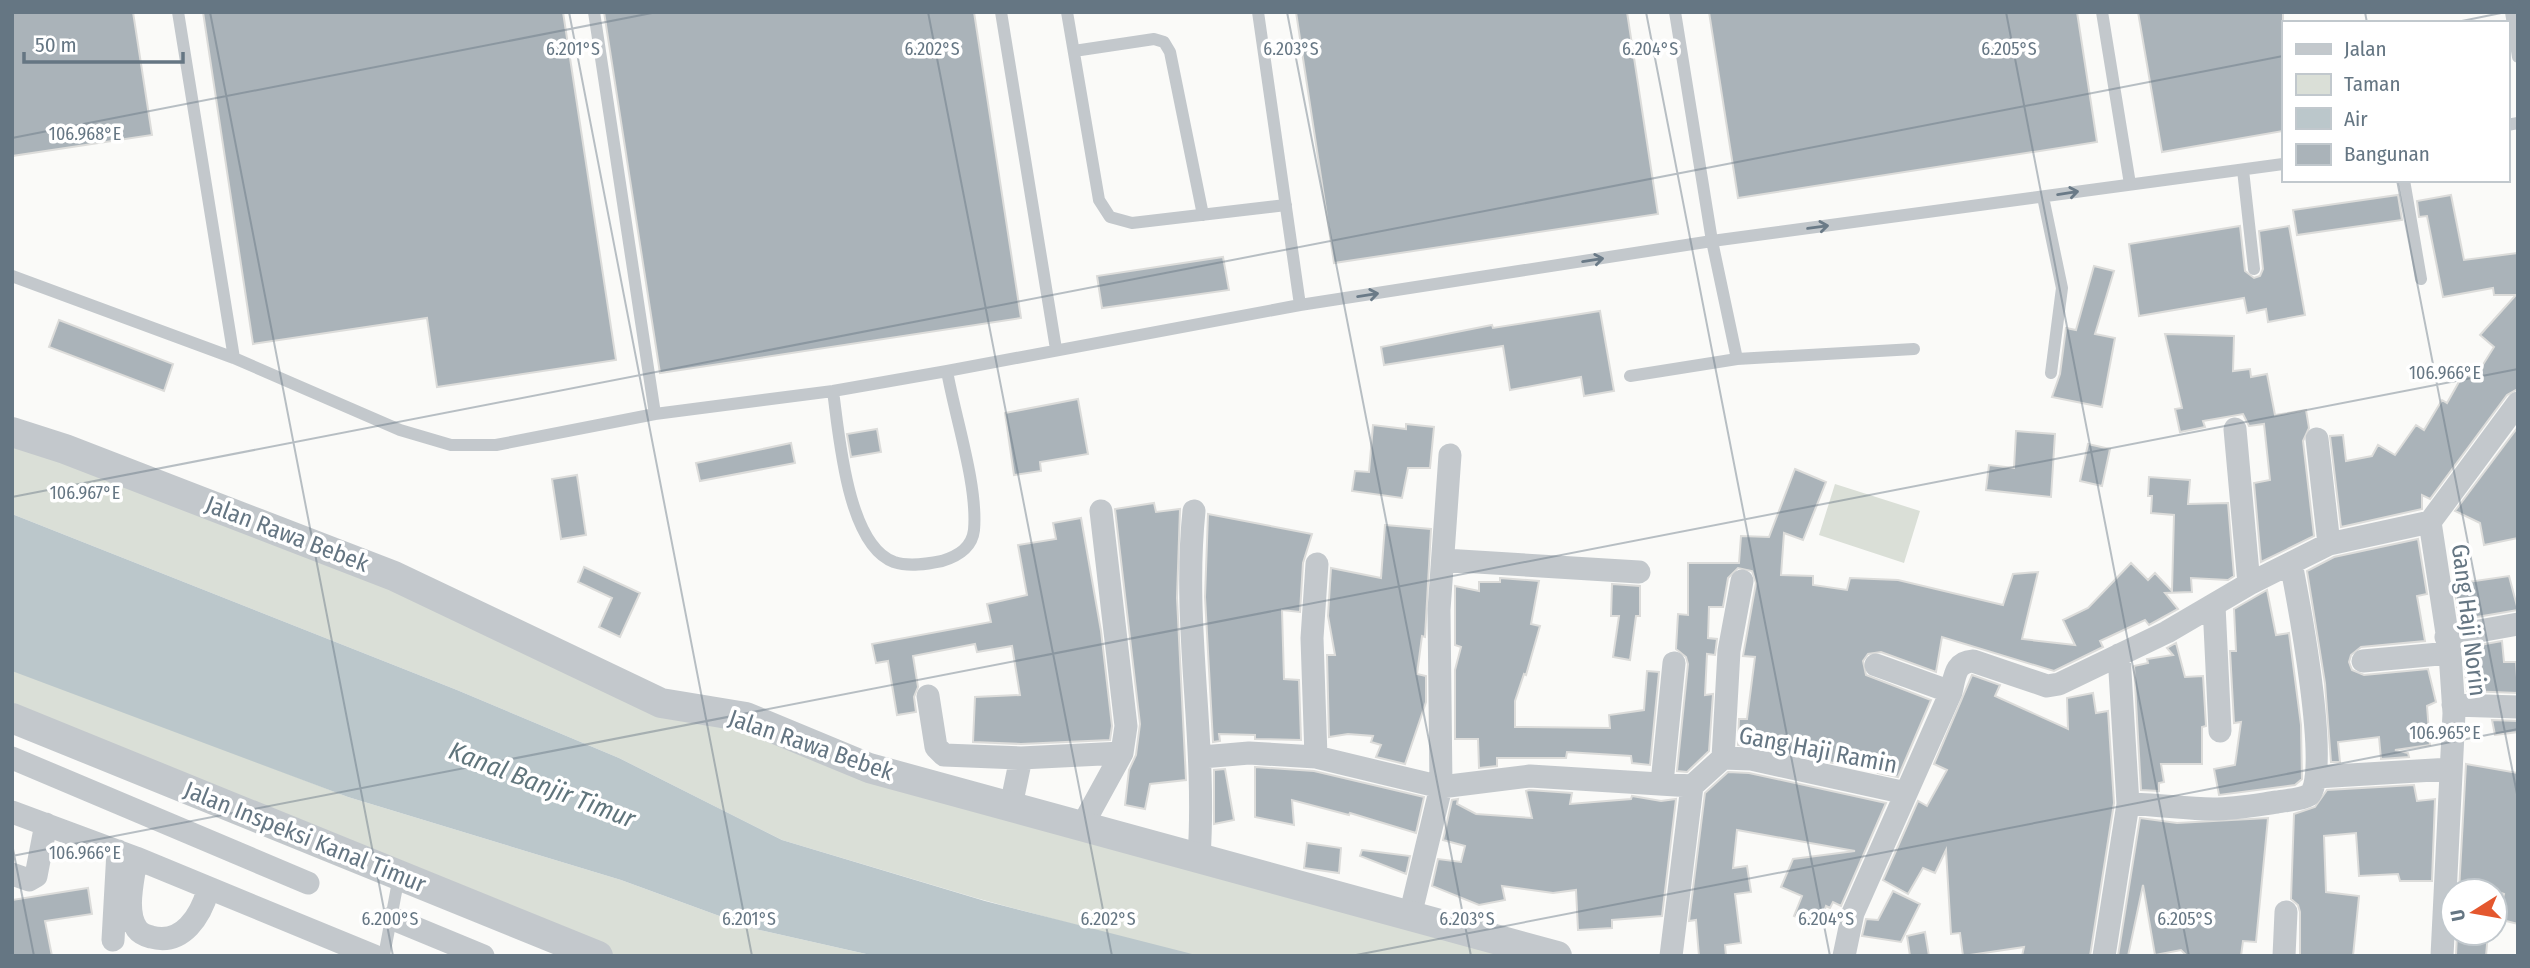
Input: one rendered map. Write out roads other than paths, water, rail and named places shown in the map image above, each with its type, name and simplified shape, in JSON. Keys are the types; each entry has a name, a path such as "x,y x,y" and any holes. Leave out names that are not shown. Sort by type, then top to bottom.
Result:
{"street":[{"name":"Gang Haji Norin","path":"2442,956 2454,705 2430,522 2518,403"},
{"path":"2235,429 2249,584"},
{"name":"Jalan Rawa Bebek","path":"12,432 65,449 394,576 661,703 746,717 869,768 1557,956"},
{"path":"2318,439 2329,544"},
{"path":"1410,916 1441,787 1439,610 1450,455"},
{"path":"1194,511 1189,581 1202,757 1199,857"},
{"path":"1082,826 1122,753 1126,726 1101,512"},
{"path":"1844,956 1853,913 1951,692 1958,666 1963,661 1973,661 2047,686 2119,655 2329,544 2430,522"},
{"path":"1444,559 1639,572"},
{"path":"2128,804 2213,809 2310,795 2315,788 2311,670 2291,563"},
{"path":"1316,757 1312,638 1317,564"},
{"path":"1723,758 1729,651 1742,581"},
{"path":"2214,605 2220,731"},
{"path":"2363,661 2448,645 2518,624"},
{"path":"2104,956 2128,804 2119,655"},
{"path":"1662,783 1674,663"},
{"path":"1876,665 1951,692"},
{"path":"928,696 936,747 940,753 1021,758 1122,753"},
{"path":"2454,705 2518,707"},
{"name":"Jalan Inspeksi Kanal Timur","path":"12,718 598,956"},
{"path":"1202,757 1249,753 1316,757 1441,787 1530,776 1692,786 1671,956"},
{"path":"12,758 308,883"},
{"path":"1011,806 1021,758"},
{"name":"Gang Haji Ramin","path":"1692,786 1723,758 1751,759 1906,793"},
{"path":"2316,777 2451,769"},
{"path":"12,812 127,854 208,890 374,956"},
{"path":"12,874 29,880 36,876 47,824"},
{"path":"127,854 132,915 137,930 146,936 158,939 175,937 186,929 196,919 208,890"},
{"path":"113,940 127,854"},
{"path":"2284,956 2286,912"},
{"path":"391,918 483,956"}],"lane":[{"path":"178,12 234,358"},
{"path":"594,12 654,414"},
{"path":"1001,12 1056,349"},
{"path":"1067,12 1099,200 1111,217 1132,223 1286,205"},
{"path":"1258,12 1300,305"},
{"path":"1675,12 1712,241 1737,359"},
{"path":"2102,12 2130,184"},
{"path":"2511,12 2518,57"},
{"path":"1074,51 1154,39 1164,42 1170,52 1203,215"},
{"path":"12,276 234,358 400,430 451,445 496,445 654,414 833,391 1300,305 1712,241 2282,164"},
{"path":"2242,170 2254,269"},
{"path":"2404,182 2421,279"},
{"path":"2043,197 2063,288 2051,373"},
{"path":"1630,376 1737,359 1914,349"},
{"path":"833,391 848,487 861,524 873,543 888,558 895,562 924,565 966,549 974,531 968,474 947,371"},
{"path":"384,956 399,876"}],"water":[{"name":"Kanal Banjir Timur","path":"12,514 457,690 619,758 782,840 985,901 1200,956 875,956 755,929 621,880 348,797 12,671"}]}
